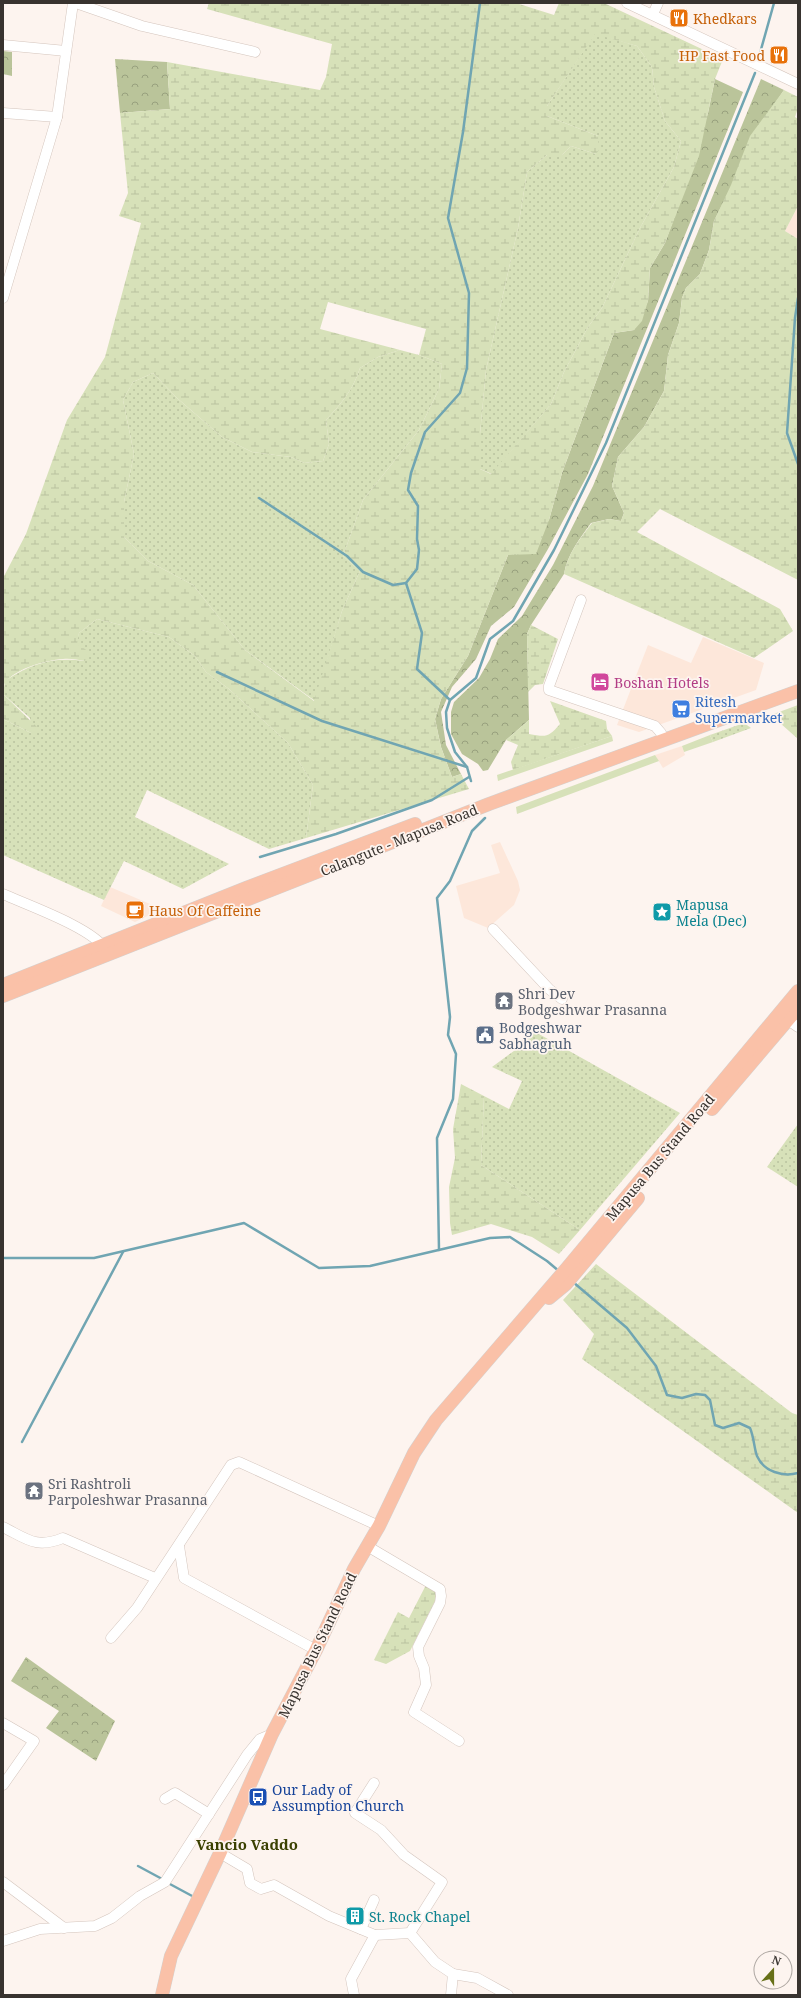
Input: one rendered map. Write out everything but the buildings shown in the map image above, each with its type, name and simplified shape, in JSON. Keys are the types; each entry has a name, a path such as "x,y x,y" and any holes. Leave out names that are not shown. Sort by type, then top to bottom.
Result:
{"main road":[{"name":"Calangute - Mapusa Road","path":"3,985 106,950 798,684"},
{"name":"Calangute - Mapusa Road","path":"663,737 798,691"},
{"name":"Calangute - Mapusa Road","path":"3,996 106,950"},
{"name":"Mapusa Bus Stand Road","path":"788,1020 798,991"},
{"name":"Mapusa Bus Stand Road","path":"162,1995 171,1956 220,1853 272,1734 316,1650 354,1569 379,1526 414,1453 436,1420 520,1322 798,1008"}],"street":[{"path":"3,298 57,117 73,3"},
{"path":"76,3 142,26 255,52"},
{"path":"627,3 798,84"},
{"path":"653,14 658,3"},
{"path":"3,45 66,50"},
{"path":"3,113 57,117"},
{"path":"581,600 549,686 549,690 655,726 663,737"},
{"path":"3,894 86,932 106,950"},
{"path":"493,929 549,989 562,999"},
{"path":"111,1638 138,1608 156,1578 179,1546 231,1465 239,1462 379,1526"},
{"path":"3,1527 36,1544 49,1544 63,1538 156,1578"},
{"path":"179,1546 184,1578 316,1650"},
{"path":"367,1546 440,1590 442,1596 440,1603 418,1646 419,1656 424,1668 426,1685 414,1712 460,1741"},
{"path":"3,1723 34,1741 3,1785"},
{"path":"3,1941 40,1929 95,1926 101,1924 112,1918 140,1896 165,1882 260,1739 272,1734"},
{"path":"374,1783 355,1813 382,1830 404,1855 442,1882 410,1933"},
{"path":"165,1798 175,1793 209,1814"},
{"path":"220,1853 247,1868 250,1883 261,1889 274,1885 329,1916 375,1935 410,1933"},
{"path":"3,1882 64,1928"},
{"path":"361,1929 374,1900"},
{"path":"410,1933 435,1962 453,1974 477,1978 508,1995"},
{"path":"354,1995 351,1979 375,1935"},
{"path":"451,1995 453,1974"}],"shaded area":[{"path":"798,206 798,239 785,231"},
{"path":"703,637 764,663 756,690 639,732 617,725 648,645 691,663"},
{"path":"682,746 685,755 663,768 655,755"},
{"path":"500,842 518,881 520,890 514,905 488,928 464,918 456,886 500,873 491,845"},
{"path":"110,887 162,909 135,922 101,906"}],"green space":[{"path":"209,3 516,3 554,15 559,3 606,4 723,59 715,79 699,156 665,243 650,268 648,301 642,321 634,330 614,333 562,473 549,520 536,554 508,555 468,656 441,699 435,719 441,747 452,777 461,774 469,789 306,838 313,785 288,743 229,689 206,672 195,656 169,637 97,619 79,633 77,644 88,651 85,661 66,659 47,661 20,671 7,681 3,687 3,578 26,534 67,420 105,357 141,223 119,216 128,193 120,113 170,109 167,62 320,90 326,77 332,44 207,9","holes":["595,34 637,46 652,67 654,87 665,121 681,141 674,167 640,228 602,308 588,327 564,372 551,404 491,474 480,469 480,434 486,370 518,228 527,172 547,155 562,155 571,146 596,154 599,150 598,136 547,116 547,106","328,302 426,329 419,355 442,364 439,389 419,430 363,500 343,556 360,571 342,611 314,701 245,650 193,585 148,561 124,537 124,502 134,454 123,400 133,382 153,373 177,398 222,437 252,452 291,457 304,463 323,461 329,444 326,420 346,396 354,383 360,368 378,357 400,350 320,329"]},
{"path":"595,33 637,46 652,67 654,87 665,121 681,141 674,167 640,228 602,308 588,327 564,372 551,404 492,474 480,469 480,434 486,370 518,228 527,172 547,155 562,155 571,146 596,154 598,136 547,116 547,106"},
{"path":"3,51 12,52 12,76 3,74"},
{"path":"115,59 167,62 170,109 120,113"},
{"path":"715,79 743,92 588,474 548,549 514,607 491,626 476,659 452,687 441,712 446,745 461,774 452,777 441,747 435,719 441,699 468,656 508,555 549,520 562,473 614,333 634,330 648,301 650,268 665,243 677,210 708,113"},
{"path":"761,79 784,90 768,114 714,221 709,250 700,274 686,288 682,298 679,323 668,355 664,391 644,427 618,457 612,486 624,513 621,521 609,519 591,523 571,553 564,574 531,625 527,634 529,720 506,740 488,770 483,771 478,764 462,754 451,734 451,712 454,702 479,678 490,659 498,639 522,616 553,565 593,486"},
{"path":"784,90 798,97 798,108 795,117 798,119 798,206 785,231 798,239 798,580 660,509 637,532 780,609 793,631 754,658 564,574 571,553 592,523 609,519 621,521 624,513 612,486 618,457 644,427 664,391 668,355 679,323 682,298 686,288 700,274 709,250 714,221 731,185 750,136"},
{"path":"400,350 419,355 442,364 439,389 419,430 363,500 343,556 360,571 342,611 315,701 245,650 193,585 148,561 124,537 124,502 134,454 123,400 133,382 153,373 177,398 222,437 252,452 291,457 304,463 323,461 329,444 326,420 346,396 354,383 360,368 378,357"},
{"path":"97,619 169,637 195,656 206,672 229,689 288,743 313,785 306,838 269,849 147,790 135,817 229,864 183,889 124,861 104,900 3,855 3,719 31,733 30,718 3,694 5,681 25,670 43,663 62,660 85,661 76,644 79,633"},
{"path":"531,625 558,639 543,684 535,685 528,692 527,634"},
{"path":"3,694 39,729 31,733 3,719"},
{"path":"550,701 606,721 607,729 612,736 513,770 511,762 518,745 506,740 529,720 529,734 543,736 552,732 560,724"},
{"path":"798,705 798,739 771,715"},
{"path":"744,723 751,728 713,742 710,735"},
{"path":"710,735 713,742 684,752 682,746"},
{"path":"612,736 613,741 498,781 497,775"},
{"path":"655,755 659,761 517,814 516,807"},
{"path":"530,1029 680,1113 580,1230 481,1165 484,1096 509,1109 522,1081 492,1067 518,1048"},
{"path":"461,1084 484,1096 481,1165 580,1230 559,1254 532,1237 491,1224 452,1235 450,1223 449,1187 455,1158 453,1129"},
{"path":"798,1124 798,1187 767,1167"},
{"path":"596,1264 792,1413 798,1415 798,1513 582,1359 594,1334 563,1300"},
{"path":"426,1585 439,1593 410,1651 386,1664 374,1660 398,1612 409,1618"},
{"path":"26,1657 115,1721 96,1761 46,1728 59,1711 11,1681"}],"waterway":[{"path":"450,700 417,669 422,633 406,583 417,569 419,550 417,539 418,506 408,490 411,473 425,432 460,393 467,368 469,293 448,218 463,132 480,3"},
{"path":"760,53 774,3"},
{"path":"471,781 467,767 455,752 447,728 446,712 450,700 476,678 490,639 513,621 554,550 606,443 755,73"},
{"path":"798,298 795,318 787,433 798,464"},
{"path":"259,498 347,556 363,572 393,585 406,583"},
{"path":"217,672 322,721 467,767"},
{"path":"260,857 336,834 432,800 469,777"},
{"path":"439,1250 437,1138 453,1099 456,1054 448,1035 450,1017 437,898 450,881 472,831 485,818"},
{"path":"3,1258 94,1258 244,1223 319,1268 370,1266 490,1238 510,1237 547,1261 560,1272"},
{"path":"22,1442 123,1252"},
{"path":"573,1282 627,1328 656,1366 667,1395 682,1398 696,1394 705,1395 710,1400 715,1425 723,1428 739,1423 750,1428 757,1456 764,1466 780,1474 798,1473"},
{"path":"138,1866 164,1880"},
{"path":"168,1883 194,1897"}],"place":[{"name":"Khedkars","path":"679,18"},
{"name":"HP Fast Food","path":"779,55"},
{"name":"Boshan Hotels","path":"600,682"},
{"name":"Ritesh Supermarket","path":"681,709"},
{"name":"Haus Of Caffeine","path":"135,910"},
{"name":"Mapusa Mela (Dec)","path":"662,912"},
{"name":"Shri Dev Bodgeshwar Prasanna","path":"504,1001"},
{"name":"Bodgeshwar Sabhagruh","path":"485,1035"},
{"name":"Sri Rashtroli Parpoleshwar Prasanna","path":"34,1491"},
{"name":"Our Lady of Assumption Church","path":"258,1797"},
{"name":"St. Rock Chapel","path":"355,1916"}],"district":[{"name":"Vancio Vaddo","path":"247,1844"}]}
